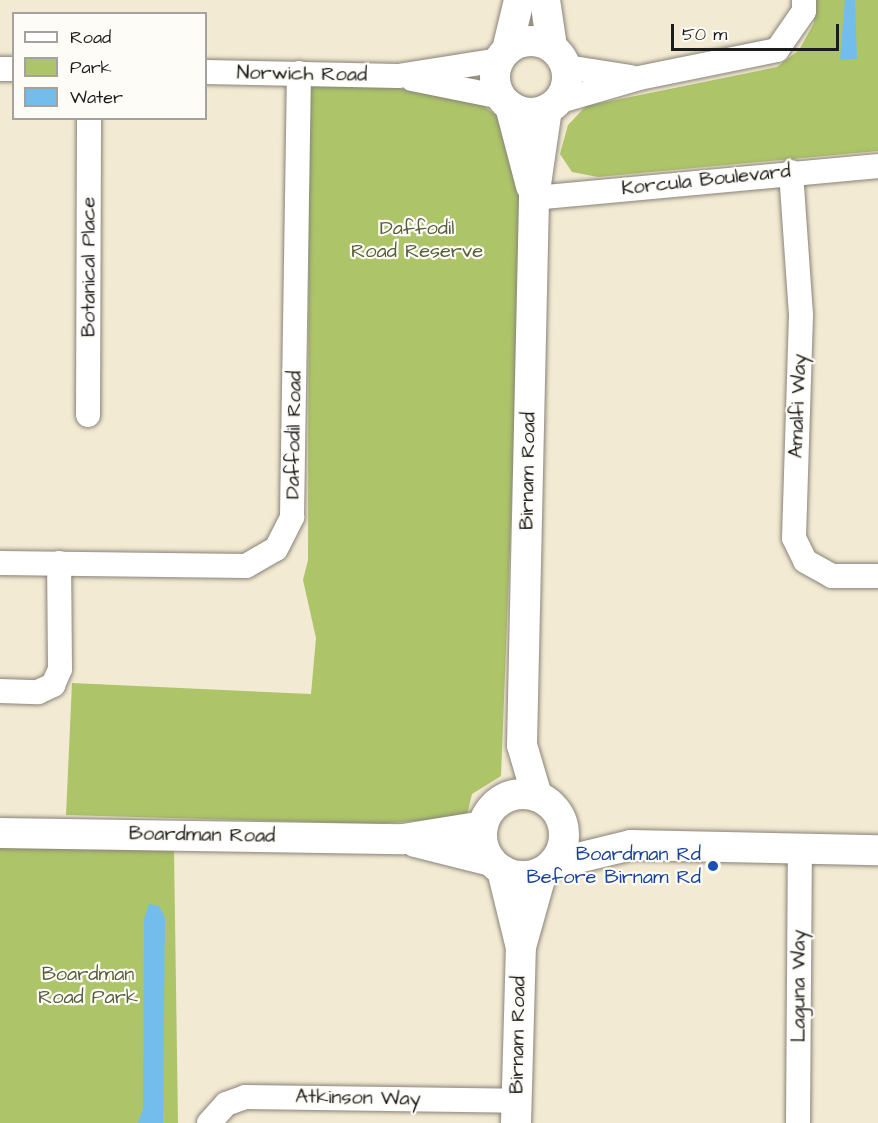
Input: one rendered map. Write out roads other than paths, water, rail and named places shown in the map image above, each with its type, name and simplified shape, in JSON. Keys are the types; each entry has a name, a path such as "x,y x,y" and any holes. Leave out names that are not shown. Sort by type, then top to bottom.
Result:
{"street":[{"name":"Birnam Road","path":"519,0 495,78 506,101 534,198"},
{"name":"Birnam Road","path":"537,796 522,745 534,198 552,106 566,85 545,0"},
{"path":"506,101 528,113 639,78 777,50 804,11 804,0"},
{"path":"503,55 524,41 559,57 639,78"},
{"name":"Norwich Road","path":"398,76 503,55"},
{"name":"Norwich Road","path":"207,72 398,76 506,101"},
{"name":"Daffodil Road","path":"0,563 246,566 276,549 292,517 299,73"},
{"name":"Botanical Place","path":"88,415 89,120"},
{"name":"Korcula Boulevard","path":"534,198 791,172 878,166"},
{"name":"Amalfi Way","path":"791,172 801,315 794,538 805,561 832,576 878,576"},
{"path":"0,691 38,692 53,685 60,669 59,563"},
{"name":"Birnam Road","path":"490,814 522,745"},
{"name":"Boardman Road","path":"403,839 490,814 537,796 563,823 631,845"},
{"path":"490,814 496,865"},
{"path":"547,868 563,845 563,823"},
{"name":"Boardman Road","path":"0,832 403,839 496,865 515,875 631,845 878,850"},
{"name":"Laguna Way","path":"798,1123 800,848"},
{"name":"Birnam Road","path":"496,865 521,947"},
{"name":"Birnam Road","path":"517,1112 521,947 547,868"},
{"name":"Atkinson Way","path":"209,1123 226,1104 254,1096 517,1112"}],"water":[{"path":"845,0 855,0 857,59 840,60"},
{"path":"149,904 159,906 165,917 163,1123 138,1123 143,1109 144,919"}],"place":[{"name":"Boardman Rd Before Birnam Rd","path":"713,866"}],"park label":[{"name":"Daffodil Road Reserve","path":"417,240"},
{"name":"Boardman Road Park","path":"88,986"}]}
